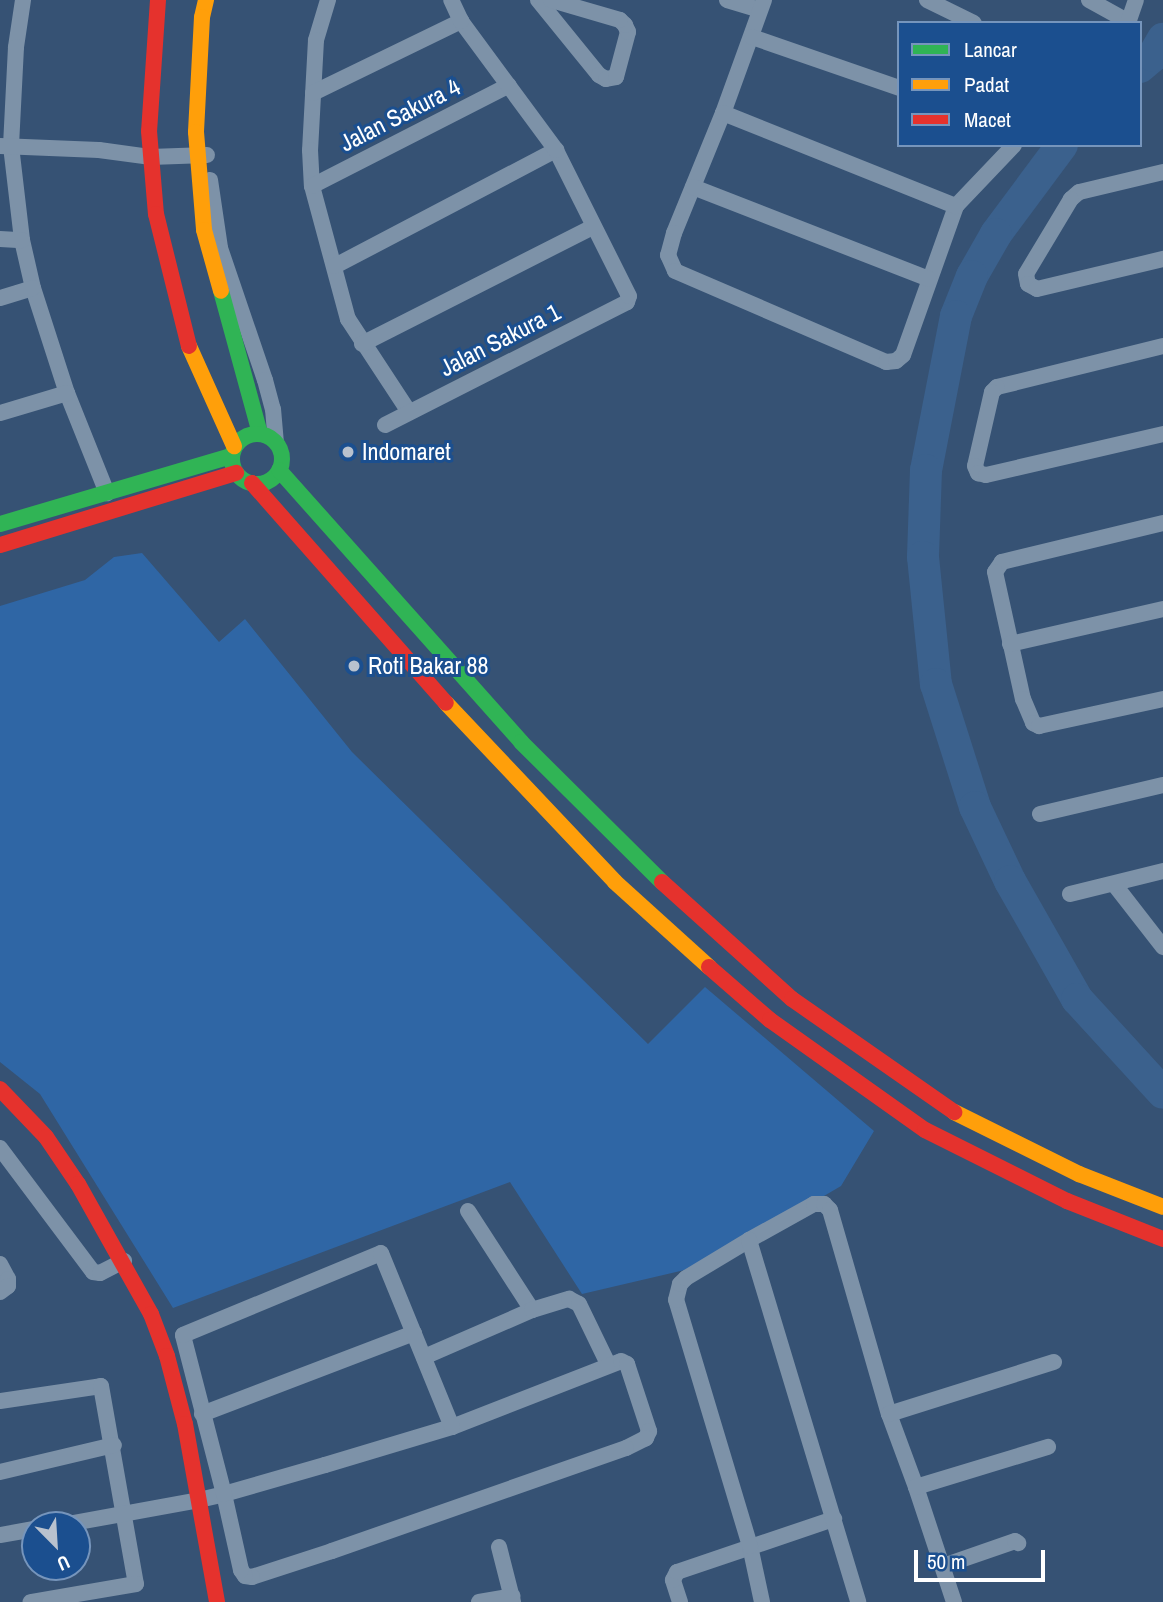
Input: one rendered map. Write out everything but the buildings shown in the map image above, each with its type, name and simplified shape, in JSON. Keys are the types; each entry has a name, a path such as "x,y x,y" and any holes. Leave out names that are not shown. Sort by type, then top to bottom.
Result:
{"street":[{"path":"23,0 8,46 6,146 22,240 33,288 67,393 107,493"},
{"path":"158,0 150,83 150,157 156,214 192,359 233,451 236,473"},
{"path":"206,0 201,156 204,230 232,305 265,380 273,409 276,441 281,450 279,470 272,478 252,483"},
{"path":"206,18 217,0"},
{"path":"328,0 316,40 310,150 313,186 348,319 409,412"},
{"path":"362,344 593,227 556,150 461,21 451,0"},
{"path":"538,0 599,75 606,79 616,77 628,32 625,25 620,20 551,0"},
{"path":"727,0 762,5 723,113 669,248 669,262 676,271 886,362 895,361 903,355 956,206 1012,147"},
{"path":"928,0 970,21"},
{"path":"1089,0 1127,21"},
{"path":"1129,21 1136,0"},
{"path":"313,93 461,21"},
{"path":"752,37 897,87"},
{"name":"Jalan Sakura 4","path":"313,186 509,85"},
{"path":"723,113 956,206"},
{"path":"6,146 99,150 150,157 201,156"},
{"path":"335,267 556,150"},
{"path":"1163,172 1079,192 1071,199 1026,274 1028,284 1037,289 1163,259"},
{"path":"693,187 929,279"},
{"name":"Jalan Sakura 1","path":"385,425 626,302 628,292 593,227"},
{"path":"0,239 22,240"},
{"path":"0,298 33,288"},
{"path":"232,305 260,434"},
{"path":"1163,346 997,387 992,392 975,466 978,473 986,475 1163,434"},
{"path":"0,413 67,393"},
{"path":"0,524 107,493 233,451 260,434"},
{"path":"260,434 276,441"},
{"path":"279,470 521,742 667,887 792,999 942,1106 1079,1174 1163,1207"},
{"path":"0,545 236,473 252,483 500,763 640,907 770,1020 925,1130 1067,1201 1163,1238"},
{"path":"1163,523 996,566 995,572 1023,699 1033,723 1039,726 1163,699"},
{"path":"1010,644 1163,609"},
{"path":"500,763 521,742"},
{"path":"1040,814 1163,785"},
{"path":"1070,894 1163,871"},
{"path":"1114,884 1163,947"},
{"path":"0,1088 46,1138 124,1261 151,1314 167,1356 185,1424 217,1602"},
{"path":"925,1130 942,1106"},
{"path":"0,1148 93,1272 100,1273 124,1261"},
{"path":"762,1602 750,1546 676,1300 680,1284 686,1278 814,1204 824,1204 830,1210 889,1414 954,1602"},
{"path":"468,1211 532,1310"},
{"path":"749,1240 858,1602"},
{"path":"91,1520 224,1494 452,1427 621,1361 627,1364 649,1426 646,1438 626,1448 332,1551 251,1577 244,1576 224,1494 202,1414 183,1335 381,1253 452,1427"},
{"path":"0,1264 8,1286 0,1293"},
{"path":"425,1357 532,1310 569,1299 579,1304 608,1364"},
{"path":"202,1414 414,1333"},
{"path":"889,1414 1054,1362"},
{"path":"0,1401 100,1385 114,1446 136,1584 31,1602"},
{"path":"0,1472 114,1446"},
{"path":"916,1487 1048,1447"},
{"path":"680,1602 673,1580 677,1572 834,1519"},
{"path":"0,1535 21,1532"},
{"path":"943,1566 1015,1541 1018,1543"},
{"path":"479,1602 512,1599 499,1547"}],"shaded area":[{"path":"142,553 219,642 245,619 352,752 648,1044 705,987 874,1131 841,1186 706,1265 582,1294 510,1182 173,1308 40,1094 0,1062 0,606 85,580 114,557"}],"waterway":[{"path":"1142,65 1153,56 1163,39"},
{"path":"1061,147 996,234 972,276 956,316 926,470 923,557 936,684 975,807 1010,881 1077,999 1163,1093"}],"traffic: fast":[{"path":"221,291 260,434"},
{"path":"257,434 275,441 282,459 275,477 257,484 239,477 232,459 239,441 257,434"},
{"path":"0,524 231,456"},
{"path":"279,470 521,742 662,882"}],"traffic: slow":[{"path":"206,0 202,17 196,132 204,230 221,291"},
{"path":"189,346 234,446"},
{"path":"446,703 615,882 709,967"},
{"path":"954,1112 1079,1174 1163,1207"}],"traffic: jam":[{"path":"158,0 149,131 156,214 189,346"},
{"path":"0,545 236,473"},
{"path":"252,483 446,703"},
{"path":"662,882 792,999 954,1112"},
{"path":"709,967 770,1020 925,1130 1067,1201 1163,1239"},
{"path":"0,1089 46,1137 78,1184 151,1314 167,1356 185,1424 217,1602"}],"place":[{"name":"Indomaret","path":"348,452"},
{"name":"Roti Bakar 88","path":"354,666"}]}
